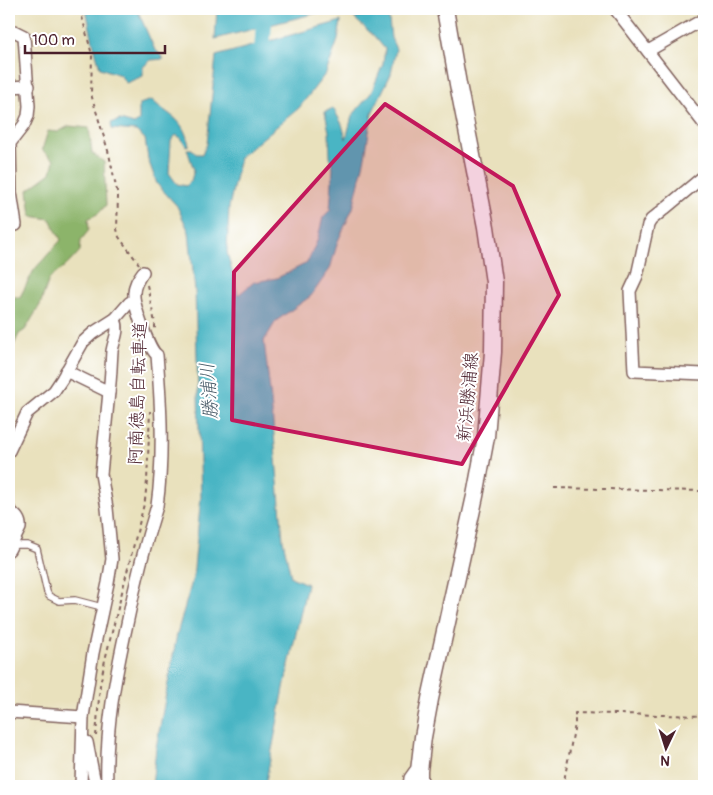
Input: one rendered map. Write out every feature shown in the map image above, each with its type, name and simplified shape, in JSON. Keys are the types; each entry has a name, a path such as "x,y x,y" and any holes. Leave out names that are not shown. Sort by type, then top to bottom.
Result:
{"main road":[{"name":"新浜勝浦線","path":"419,779 430,699 475,496 486,437 493,352 493,273 446,9"}],"street":[{"path":"615,9 704,124"},
{"path":"648,51 704,19"},
{"path":"9,32 14,31 24,36 29,86 28,116 18,135 10,140 9,148 10,192 16,224"},
{"path":"9,88 29,86"},
{"path":"704,176 651,220 648,225 637,276 630,291 634,370 704,374"},
{"path":"107,786 106,756 111,701 132,600 157,506 159,490 161,419 157,355 154,354 134,300 136,282 143,272"},
{"path":"9,451 27,413 54,391 83,342 115,319 134,300"},
{"path":"81,786 83,720 93,653 112,559 107,508 101,474 112,372 112,354 118,325 115,319"},
{"path":"66,371 109,392"},
{"path":"9,510 21,523 10,548"},
{"path":"9,712 83,720"},
{"path":"83,720 88,751 97,786"},
{"path":"409,786 415,771 419,779 426,776 427,786"}],"lane":[{"path":"10,548 28,545 37,549 46,592 49,596 59,602 75,600 102,607"}],"path":[{"name":"阿南徳島自転車道","path":"80,9 92,55 91,94 109,154 118,196 117,230 119,237 136,259 143,272 149,290 155,331"},
{"name":"阿南徳島自転車道","path":"95,739 100,685 105,660 145,500 150,403"},
{"path":"554,488 704,491"},
{"path":"563,786 575,724 575,713 704,716"}],"highlighted area":[{"path":"385,104 513,186 559,295 462,464 232,420 234,272"}],"green space":[{"path":"69,126 89,128 92,153 104,162 106,205 99,213 88,219 89,230 81,240 80,251 68,264 49,279 40,305 25,330 19,334 9,356 9,297 20,297 34,270 61,240 50,219 31,216 28,190 51,173 54,160 42,150 48,131 58,132"}],"water":[{"path":"86,9 137,9 154,48 164,59 151,60 143,67 143,76 126,83 120,75 100,68"},
{"path":"217,9 332,9 215,39"},
{"path":"388,11 391,38 396,49 391,74 372,113 365,157 353,208 338,241 330,269 311,296 276,321 264,341 283,540 291,577 307,584 265,786 152,786 156,748 177,634 193,578 201,497 195,291 189,232 177,206 157,184 148,159 145,139 136,131 112,129 111,123 120,120 134,124 139,121 139,104 152,100 175,118 183,128 189,145 186,146 181,138 176,135 171,141 169,173 177,184 186,186 191,181 194,170 187,149 192,149 196,154 202,154 207,144 216,56 341,21 338,40 326,73 299,108 240,157 229,207 227,252 238,295 254,282 277,278 307,263 317,241 323,217 330,210 333,168 325,112 333,108 342,124 346,139 352,116 371,93 383,64 385,49 354,18"}],"waterway":[{"name":"勝浦川","path":"261,64 265,9"}]}
